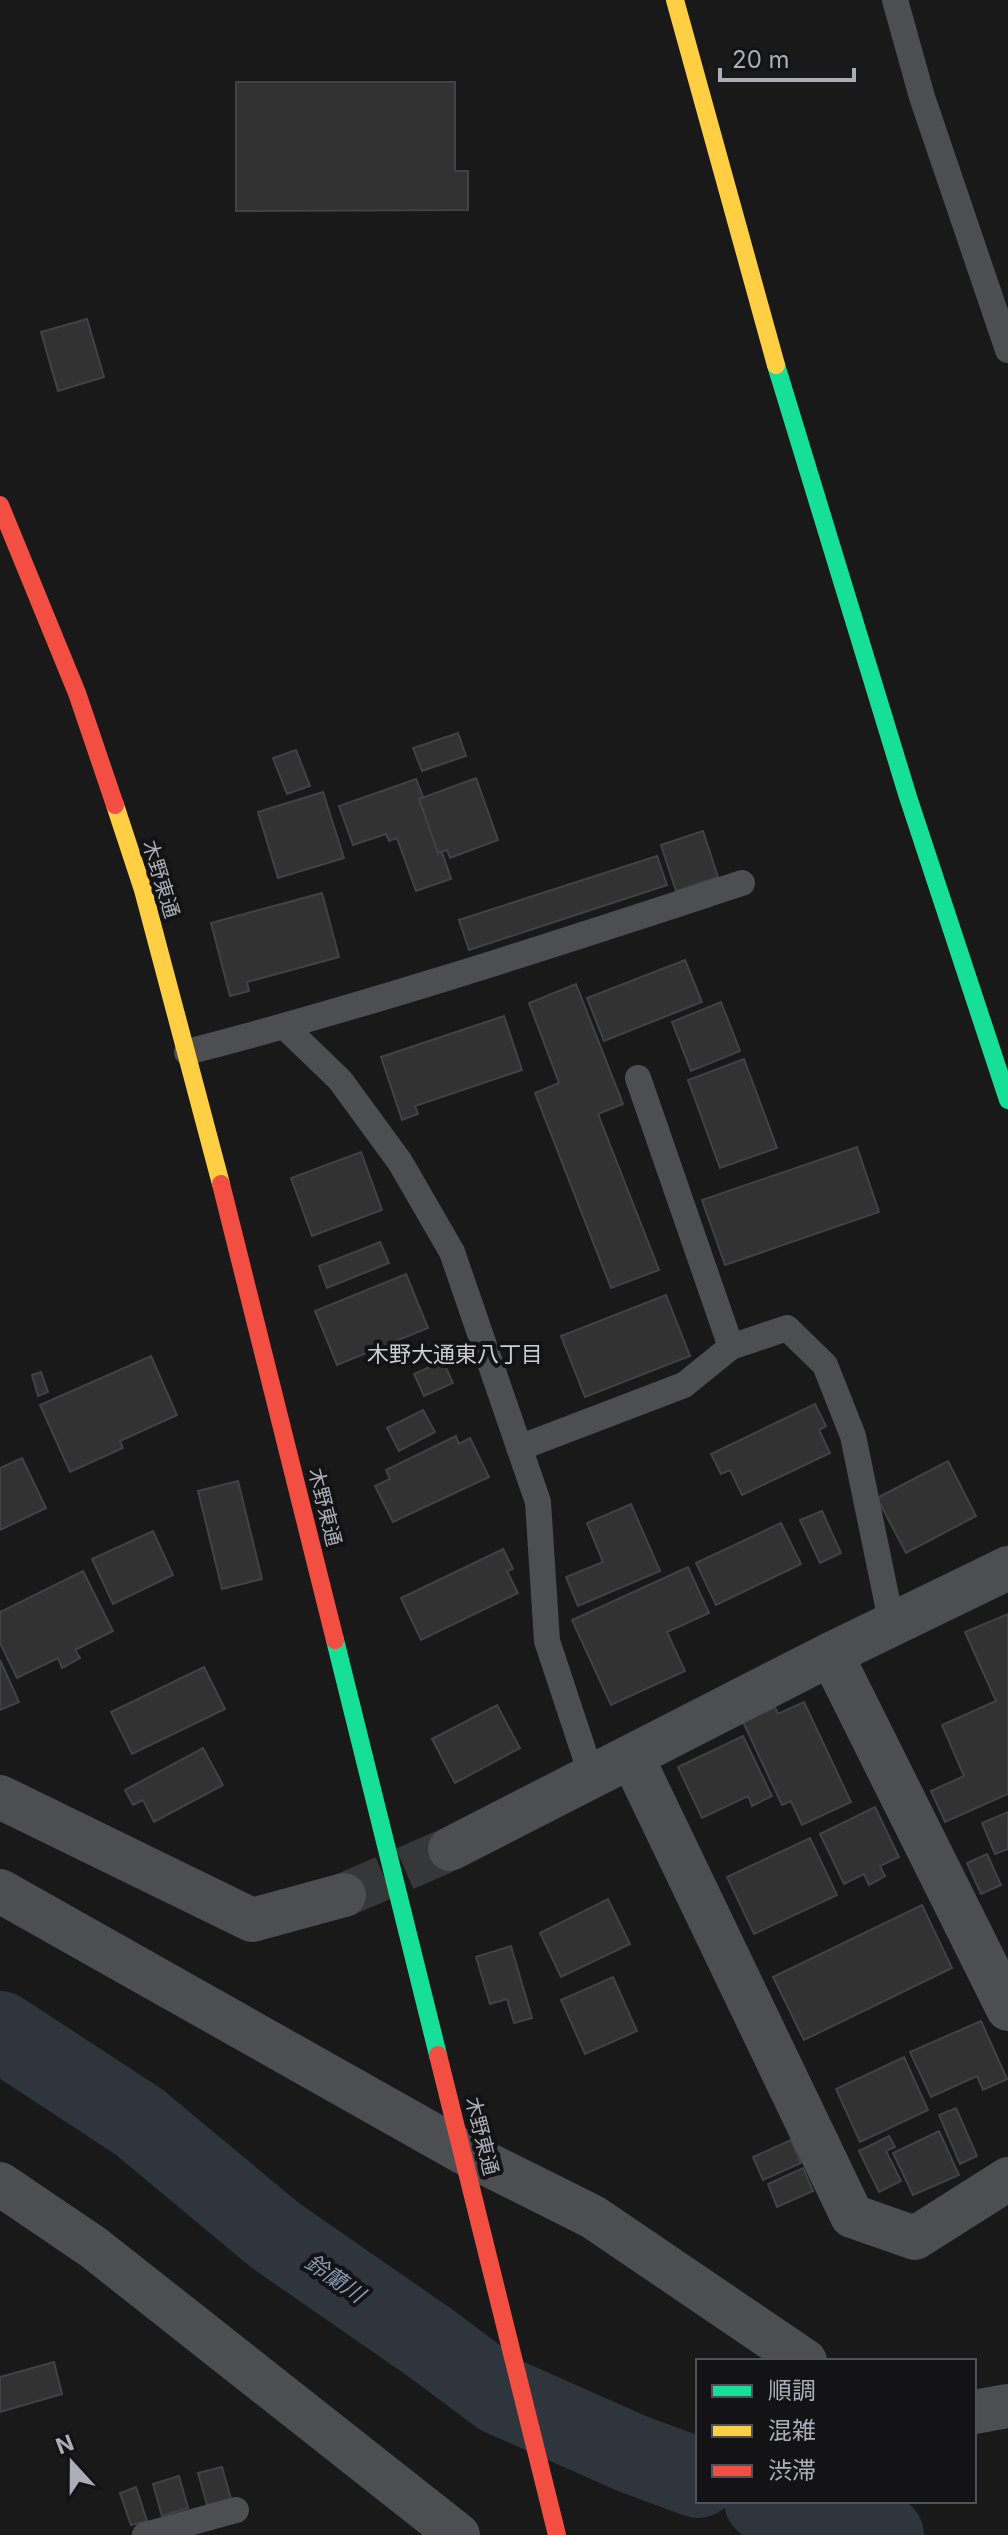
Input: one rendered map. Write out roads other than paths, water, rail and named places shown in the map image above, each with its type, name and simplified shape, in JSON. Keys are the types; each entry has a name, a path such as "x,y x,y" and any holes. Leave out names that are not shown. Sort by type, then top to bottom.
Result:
{"street":[{"path":"675,0 769,343 908,797 1008,1100"},
{"name":"木野東通","path":"0,505 77,693 143,890 251,1298 555,2528"},
{"path":"450,1849 831,1654 1008,1568"},
{"path":"831,1654 1008,2009"},
{"path":"632,1757 852,2216 915,2238 1008,2179"},
{"path":"0,1797 252,1920 344,1895"},
{"path":"0,1891 463,2152 593,2217 802,2359"},
{"path":"0,2184 93,2247 458,2535"},
{"path":"976,2412 1008,2406"}],"lane":[{"path":"895,0 922,97 1008,350"},
{"path":"187,1052 428,985 742,883"},
{"path":"285,1027 340,1080 400,1162 452,1252 538,1502 547,1641 592,1777"},
{"path":"638,1078 731,1347"},
{"path":"519,1448 684,1385 731,1347 787,1328 825,1365 853,1436 892,1625"},
{"path":"145,2535 236,2510"}],"waterway":[{"name":"鈴蘭川","path":"0,2031 139,2122 276,2236 500,2395 633,2454 696,2477"},
{"name":"鈴蘭川","path":"770,2503 884,2535"}],"tunnel":[{"path":"344,1895 450,1849"}],"district":[{"name":"木野大通東八丁目","path":"455,1354"}]}
